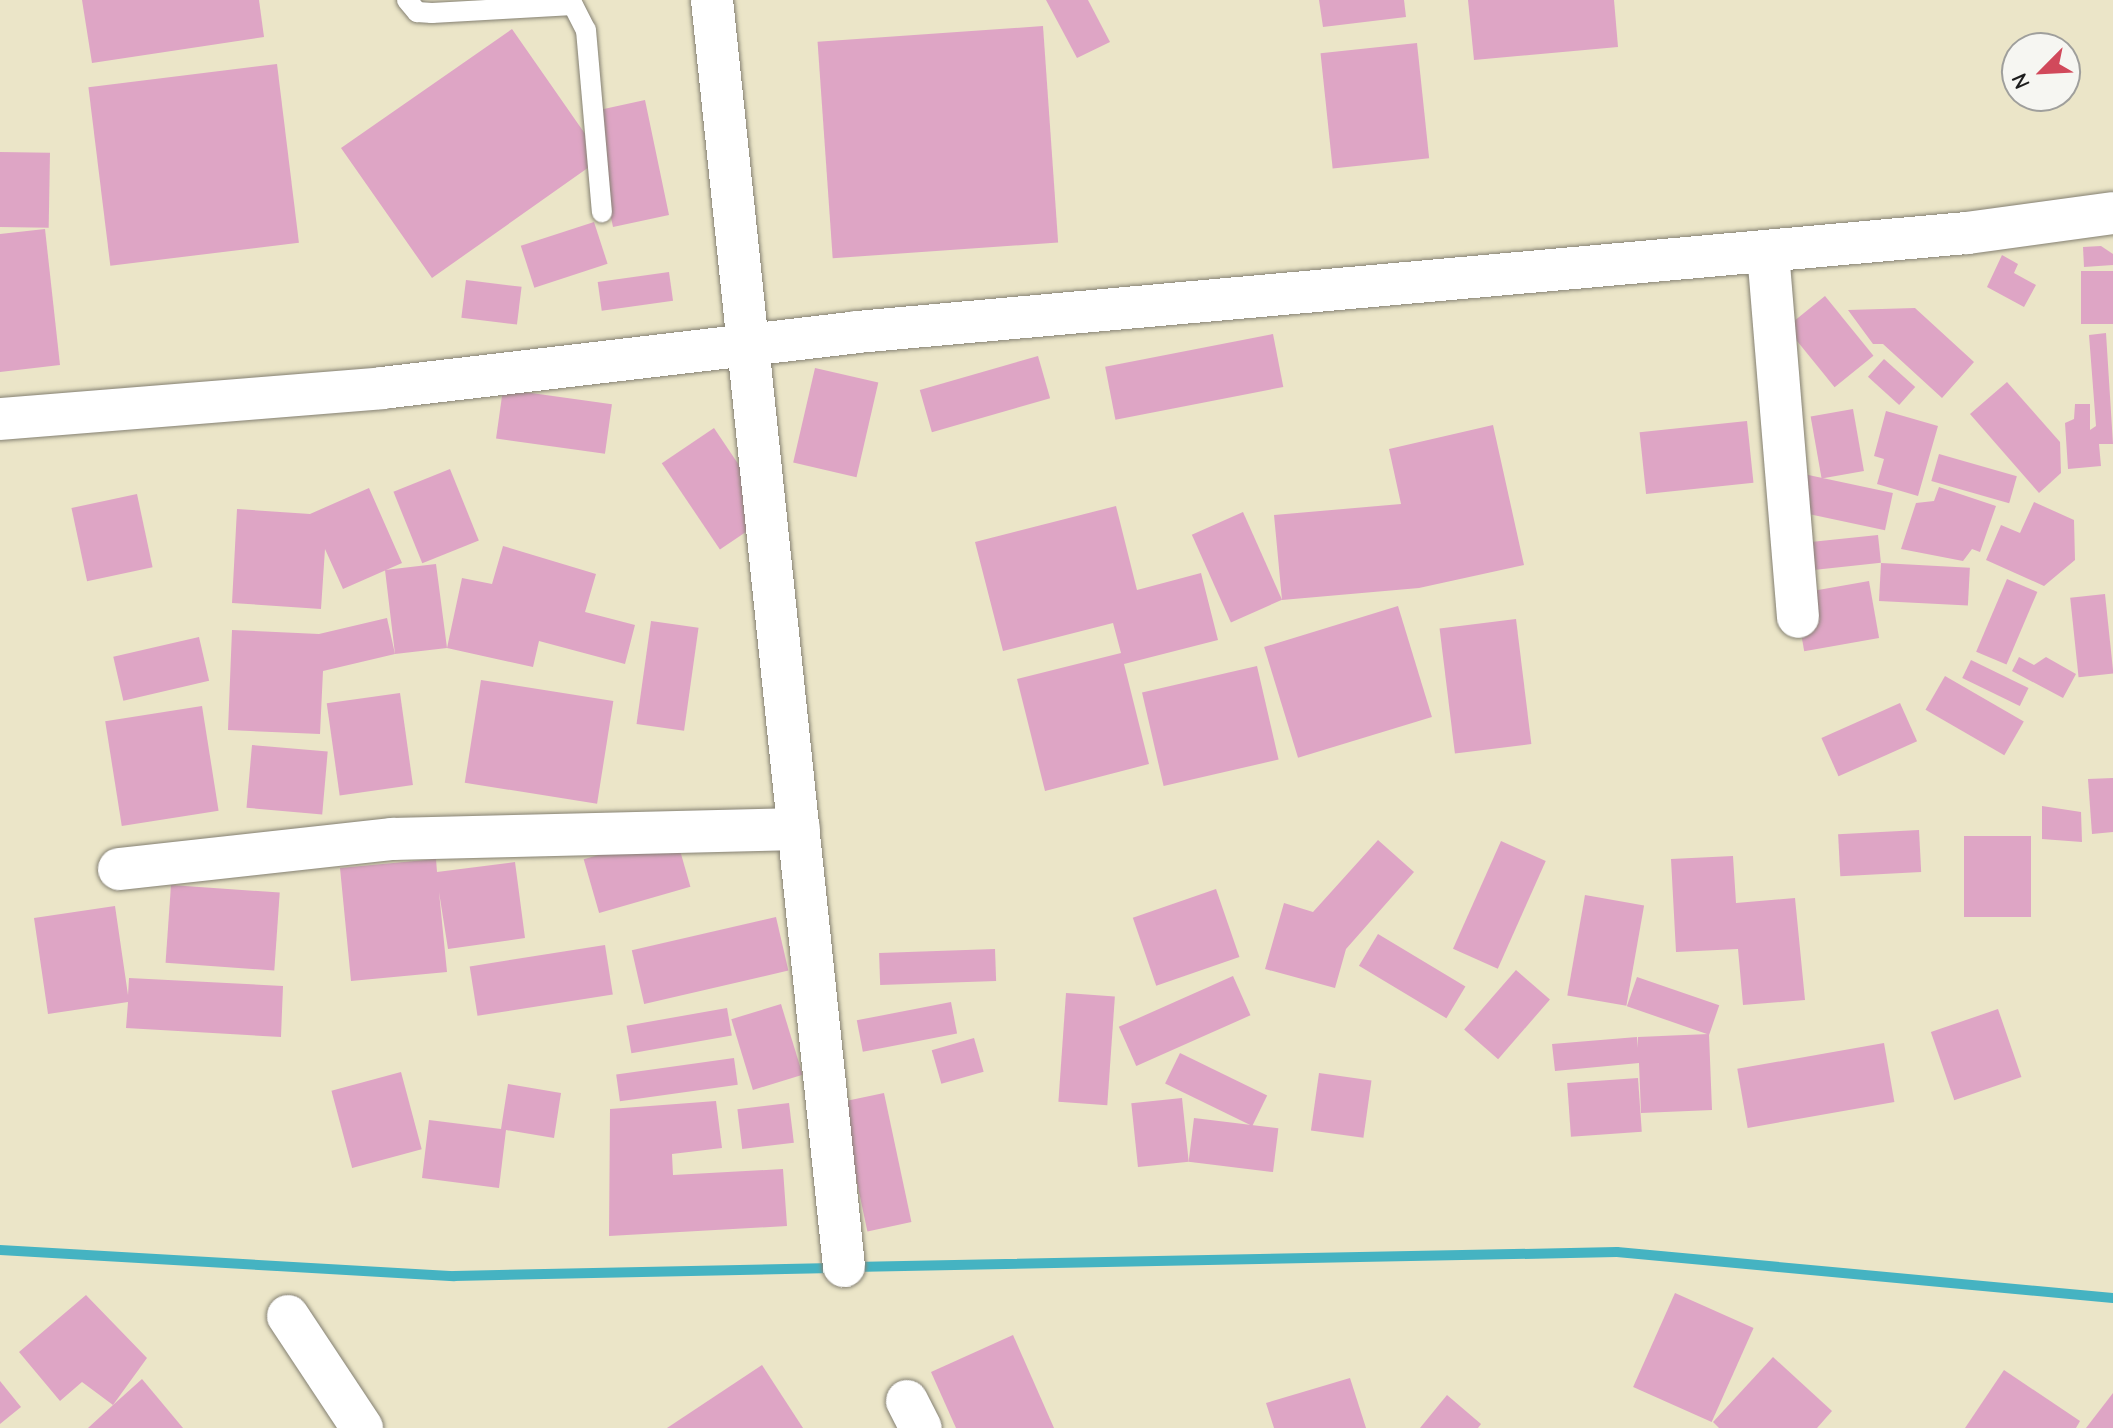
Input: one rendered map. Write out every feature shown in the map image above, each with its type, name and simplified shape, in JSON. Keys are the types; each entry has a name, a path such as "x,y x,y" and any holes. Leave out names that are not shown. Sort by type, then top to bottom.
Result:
{"street":[{"path":"712,0 844,1266"},
{"path":"0,419 382,388 749,345 1768,252 2113,213"},
{"path":"1768,252 1798,617"},
{"path":"119,869 392,839 799,829"},
{"path":"288,1316 362,1428"}],"lane":[{"path":"407,0 417,12 432,13 573,5 586,30 602,212"}],"building":[{"path":"82,0 259,0 264,37 92,63"},
{"path":"1046,0 1088,0 1110,42 1077,58"},
{"path":"1319,0 1404,0 1406,17 1323,27"},
{"path":"1468,0 1614,0 1618,47 1474,60"},
{"path":"1043,26 1058,242 833,258 818,42"},
{"path":"512,29 597,151 590,112 645,100 669,215 613,227 599,160 432,278 341,148"},
{"path":"1417,43 1429,158 1333,169 1321,53"},
{"path":"277,64 299,243 110,266 88,87"},
{"path":"0,152 50,153 49,228 0,227"},
{"path":"594,222 608,264 534,288 521,246"},
{"path":"45,229 60,365 0,372 0,234"},
{"path":"2101,246 2113,254 2113,265 2084,267 2083,247"},
{"path":"2002,255 2018,264 2014,273 2036,285 2024,307 1987,287"},
{"path":"2081,271 2113,271 2113,324 2081,324"},
{"path":"669,272 673,301 602,311 598,282"},
{"path":"466,280 522,287 517,325 461,318"},
{"path":"1825,296 1873,356 1835,387 1786,327"},
{"path":"1915,308 1974,362 1942,398 1883,344 1873,344 1848,310"},
{"path":"2106,333 2113,444 2099,444 2101,466 2068,469 2065,423 2074,419 2075,404 2090,404 2090,430 2096,426 2089,335"},
{"path":"1273,334 1283,387 1115,420 1105,367"},
{"path":"1038,356 1050,398 932,432 920,390"},
{"path":"1884,359 1915,387 1899,405 1868,377"},
{"path":"815,368 878,383 857,477 793,463"},
{"path":"2007,382 2060,442 2061,473 2039,493 1970,414"},
{"path":"503,389 612,404 605,454 496,439"},
{"path":"1853,409 1864,471 1822,479 1811,416"},
{"path":"1886,411 1938,426 1918,496 1877,484 1884,459 1874,456"},
{"path":"1747,421 1753,483 1646,494 1640,432"},
{"path":"1493,425 1524,565 1419,588 1282,600 1274,515 1401,504 1389,449"},
{"path":"714,428 772,514 720,549 662,463"},
{"path":"1939,454 2017,476 2009,503 1931,481"},
{"path":"450,469 479,540 422,563 393,492"},
{"path":"1799,473 1893,493 1885,530 1791,510"},
{"path":"1939,487 1996,506 1980,552 1972,549 1963,561 1901,549 1916,503 1934,501"},
{"path":"369,488 402,563 343,589 325,549 321,609 232,603 237,509 310,514"},
{"path":"137,494 153,567 87,581 71,508"},
{"path":"2034,502 2074,520 2075,560 2044,586 1986,560 2001,525 2020,533"},
{"path":"1116,506 1137,590 1201,573 1218,640 1124,664 1149,764 1045,791 1017,679 1121,653 1113,623 1003,651 975,542"},
{"path":"1243,512 1282,600 1231,622 1192,535"},
{"path":"1878,535 1881,563 1811,570 1808,542"},
{"path":"503,546 596,574 585,612 635,625 625,664 539,641 533,667 447,648 462,578 492,584"},
{"path":"1881,563 1970,568 1968,606 1879,601"},
{"path":"436,564 447,648 395,654 385,570"},
{"path":"2007,579 2037,592 2007,665 1976,652"},
{"path":"1869,581 1879,638 1804,651 1794,594"},
{"path":"2105,594 2113,674 2079,677 2070,598"},
{"path":"1398,606 1432,717 1298,758 1264,647"},
{"path":"387,618 395,654 323,671 320,734 228,730 232,630 319,634"},
{"path":"1516,619 1531,744 1455,753 1440,628"},
{"path":"651,621 699,628 684,731 637,724"},
{"path":"199,637 209,681 123,701 113,657"},
{"path":"2019,657 2034,665 2046,657 2076,674 2063,698 2012,671"},
{"path":"1971,660 2029,688 2020,706 1962,678"},
{"path":"1257,666 1279,760 1164,786 1142,693"},
{"path":"1945,676 2024,722 2004,755 1926,710"},
{"path":"481,680 613,701 597,804 465,783"},
{"path":"400,693 413,785 340,795 327,703"},
{"path":"1900,703 1917,741 1839,776 1821,738"},
{"path":"202,706 219,811 122,826 105,721"},
{"path":"252,745 328,752 322,814 247,808"},
{"path":"2113,778 2113,832 2092,834 2088,779"},
{"path":"2042,806 2081,812 2082,842 2042,839"},
{"path":"1919,830 1921,872 1840,876 1838,834"},
{"path":"675,833 690,887 599,913 584,859"},
{"path":"1964,836 2031,836 2031,917 1964,917"},
{"path":"1378,840 1414,872 1346,949 1335,988 1265,969 1284,903 1313,912"},
{"path":"1501,841 1546,861 1498,969 1453,949"},
{"path":"1733,856 1736,903 1795,898 1805,1000 1743,1005 1738,949 1676,952 1671,859"},
{"path":"436,859 437,872 515,862 525,938 448,949 439,892 447,972 351,981 340,868"},
{"path":"171,885 280,893 274,970 166,963"},
{"path":"1216,889 1239,957 1156,986 1133,918"},
{"path":"1585,895 1644,905 1626,1006 1567,995"},
{"path":"115,906 128,995 129,978 283,986 281,1037 126,1028 128,1002 48,1014 34,918"},
{"path":"776,917 788,971 644,1004 632,950"},
{"path":"1378,934 1465,987 1446,1018 1359,966"},
{"path":"605,945 613,994 478,1016 470,966"},
{"path":"995,949 996,981 880,985 879,953"},
{"path":"1516,970 1550,1000 1498,1059 1464,1030"},
{"path":"1233,976 1250,1015 1136,1066 1119,1027"},
{"path":"1637,977 1719,1005 1709,1035 1627,1006"},
{"path":"1066,993 1115,996 1107,1105 1058,1102"},
{"path":"951,1002 957,1033 863,1052 857,1020"},
{"path":"781,1004 803,1075 753,1090 731,1019"},
{"path":"727,1008 732,1036 631,1053 627,1026"},
{"path":"1998,1009 2021,1077 1954,1100 1931,1032"},
{"path":"1709,1034 1712,1110 1641,1113 1639,1063 1555,1071 1552,1044 1637,1037 1638,1048 1638,1037"},
{"path":"974,1038 984,1072 941,1084 932,1050"},
{"path":"1884,1043 1894,1102 1748,1128 1737,1069"},
{"path":"1180,1053 1267,1096 1252,1126 1165,1084"},
{"path":"734,1058 738,1085 620,1101 616,1075"},
{"path":"401,1072 422,1149 352,1168 331,1091"},
{"path":"1319,1073 1371,1080 1363,1138 1311,1130"},
{"path":"1638,1078 1642,1132 1571,1137 1567,1083"},
{"path":"508,1084 561,1093 554,1138 506,1130 499,1188 422,1178 429,1120 501,1129"},
{"path":"884,1093 911,1222 867,1231 840,1102"},
{"path":"1182,1098 1189,1162 1138,1167 1131,1103"},
{"path":"716,1101 722,1148 672,1154 673,1175 783,1169 787,1226 609,1236 610,1109"},
{"path":"789,1103 794,1143 742,1149 737,1109"},
{"path":"1194,1118 1278,1128 1273,1172 1189,1162"},
{"path":"1675,1293 1754,1328 1712,1422 1633,1387"},
{"path":"86,1295 147,1358 113,1405 82,1382 60,1401 19,1352"},
{"path":"1013,1335 1054,1428 956,1428 931,1372"},
{"path":"1773,1357 1832,1411 1817,1428 1719,1428 1713,1422"},
{"path":"762,1365 803,1428 667,1428"},
{"path":"2004,1370 2080,1421 2076,1428 1965,1428"},
{"path":"1350,1378 1366,1428 1274,1428 1266,1403"},
{"path":"142,1379 183,1428 88,1428 113,1405"},
{"path":"0,1381 21,1407 0,1424"},
{"path":"2113,1393 2113,1428 2086,1428"},
{"path":"1447,1395 1481,1424 1478,1428 1420,1428"}],"waterway":[{"path":"0,1250 454,1276 833,1268"},
{"path":"853,1267 1617,1252 2113,1298"}]}
